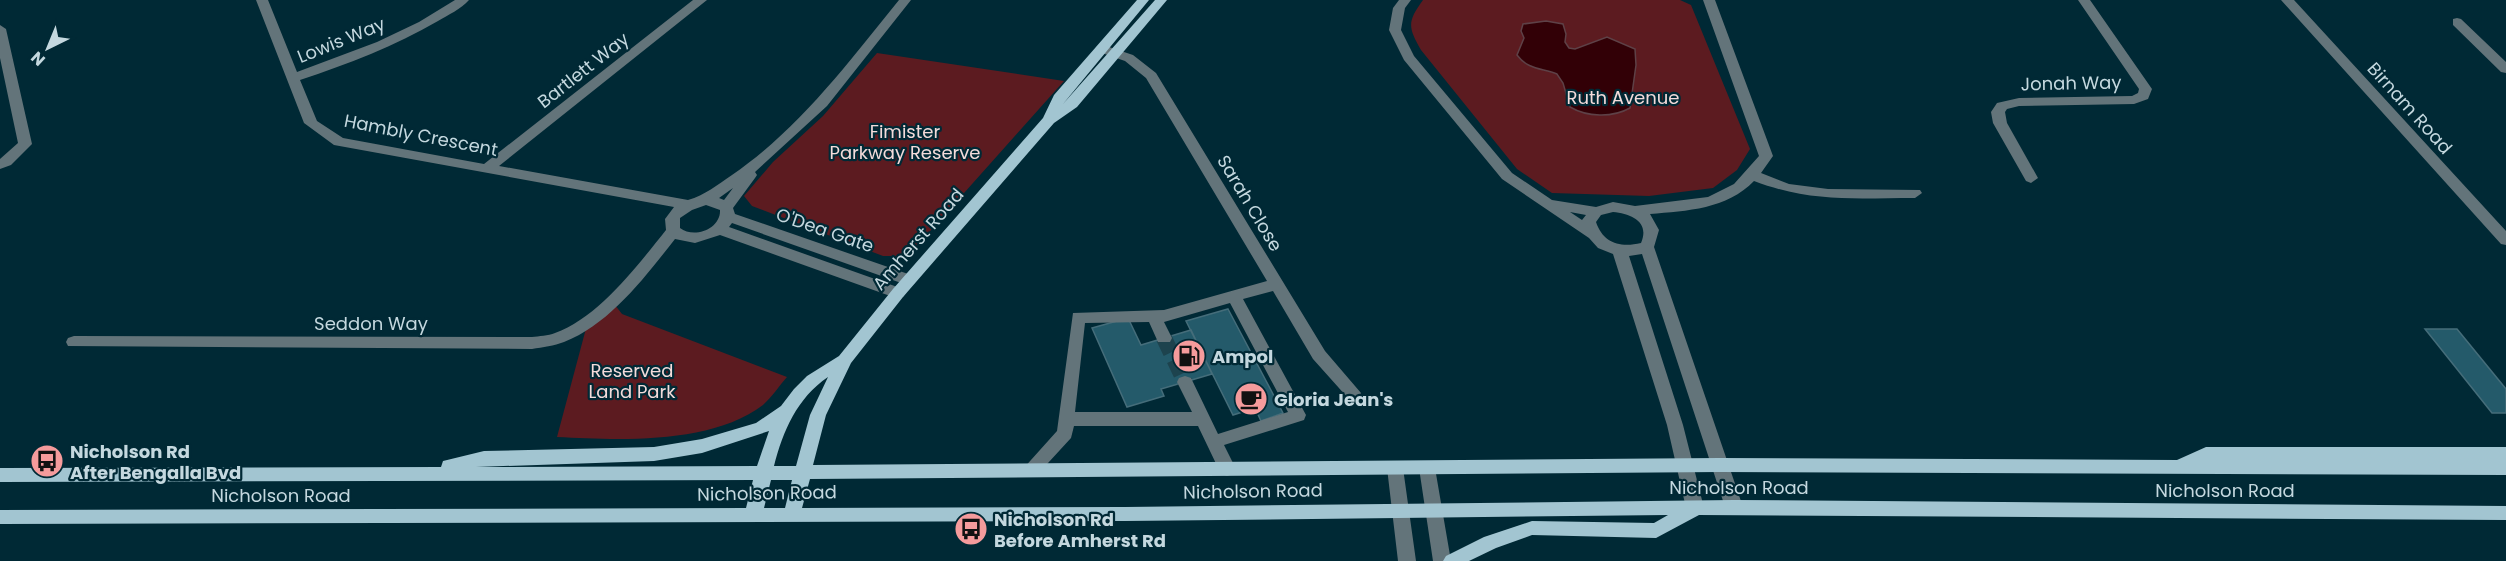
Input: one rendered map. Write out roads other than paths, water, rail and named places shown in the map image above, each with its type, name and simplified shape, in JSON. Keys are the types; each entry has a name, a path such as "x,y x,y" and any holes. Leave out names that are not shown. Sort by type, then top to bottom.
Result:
{"main road":[{"name":"Amherst Road","path":"1049,120 1059,98 1143,0"},
{"name":"Amherst Road","path":"792,514 818,415 845,360 909,280 1049,120 1072,104 1161,0"},
{"name":"Amherst Road","path":"753,515 777,430 788,410 812,381 845,360"},
{"path":"423,472 484,458 654,454 702,447 761,428 788,410"},
{"path":"2177,466 2206,453 2506,454"},
{"name":"Nicholson Road","path":"0,475 423,472 803,473 1720,465 2506,468"},
{"name":"Nicholson Road","path":"0,517 1125,514 1399,509 1734,507 2506,513"},
{"path":"1452,561 1490,542 1532,528 1656,531 1695,508"}],"street":[{"name":"Hambly Crescent","path":"262,0 311,123 339,142 688,205 706,200 759,163"},
{"name":"Lowis Way","path":"293,78 348,60 432,22 463,0"},
{"name":"Bartlett Way","path":"488,168 701,0"},
{"path":"690,238 700,237 718,229 726,222 726,212 759,163 822,103 904,0"},
{"path":"1405,0 1399,8 1395,30 1408,57 1507,176 1592,234 1600,242 1620,252 1633,252 1647,247 1652,238 1652,227 1646,218 1635,211"},
{"path":"1544,203 1596,212 1613,207 1635,211 1677,207 1726,196 1753,175 1766,156 1709,0"},
{"name":"Jonah Way","path":"2031,178 2000,123 1998,112 2002,106 2019,102 2134,100 2143,96 2146,89 2084,0"},
{"name":"Birnam Road","path":"2287,0 2506,240"},
{"path":"2457,22 2506,69"},
{"path":"0,34 25,144 6,162 0,164"},
{"name":"Sarah Close","path":"1102,49 1118,53 1138,63 1151,75 1319,355 1353,393"},
{"path":"2492,56 2506,56"},
{"path":"1753,175 1787,188 1828,194 1915,193"},
{"name":"Hambly Crescent","path":"622,194 674,224 681,236 690,238"},
{"path":"706,200 718,202 726,212"},
{"name":"Hambly Crescent","path":"674,224 688,205"},
{"path":"1652,227 1677,207"},
{"name":"O'Dea Gate","path":"726,212 909,280"},
{"path":"1592,234 1589,221 1596,212"},
{"name":"Seddon Way","path":"642,269 674,224"},
{"name":"O'Dea Gate","path":"718,229 898,293"},
{"name":"Seddon Way","path":"74,342 532,343 559,338 584,324 642,269 690,238"},
{"path":"1647,247 1734,507"},
{"path":"1620,252 1675,425 1695,508"},
{"path":"1030,470 1065,433 1078,317 1164,316 1277,284"},
{"path":"1214,442 1298,415 1234,296"},
{"path":"1154,316 1164,338"},
{"path":"1185,382 1227,469"},
{"path":"1067,419 1203,419"},
{"path":"1395,468 1407,561"},
{"path":"1427,468 1442,561"}],"tunnel":[{"path":"1164,338 1185,382"}],"place":[{"name":"Ampol","path":"1189,356"},
{"name":"Gloria Jean's","path":"1251,399"},
{"name":"Nicholson Rd After Bengalla Bvd","path":"47,461"},
{"name":"Nicholson Rd Before Amherst Rd","path":"971,529"}],"park label":[{"name":"Ruth Avenue","path":"1623,97"},
{"name":"Fimister Parkway Reserve","path":"905,141"},
{"name":"Reserved Land Park","path":"632,380"}]}
